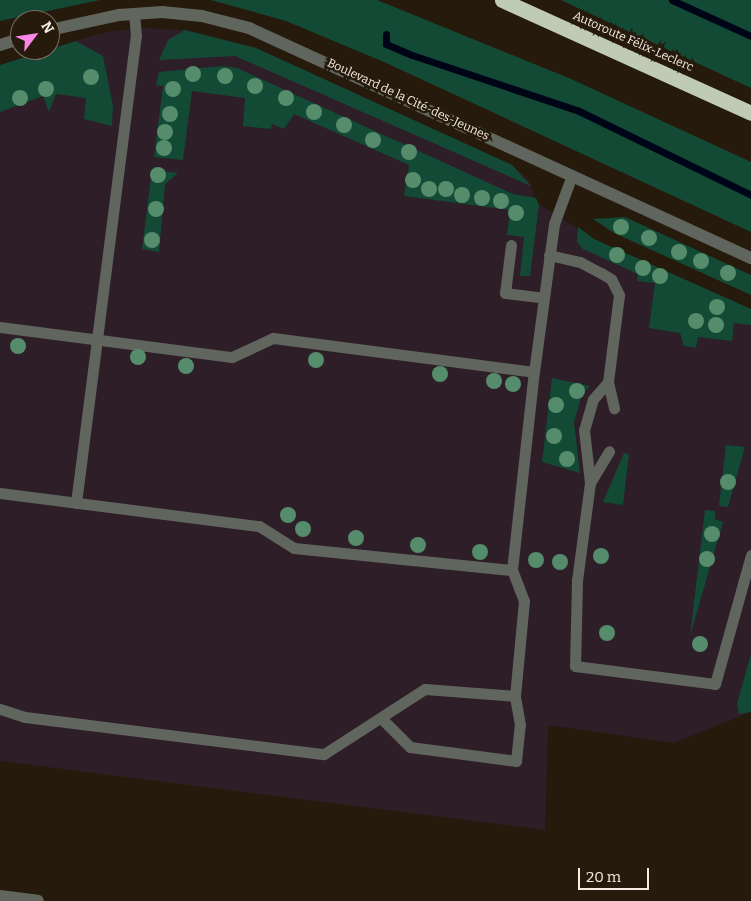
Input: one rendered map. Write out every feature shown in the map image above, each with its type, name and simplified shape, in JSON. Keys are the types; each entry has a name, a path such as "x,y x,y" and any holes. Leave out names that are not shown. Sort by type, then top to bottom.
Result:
{"highway":[{"name":"Autoroute Félix-Leclerc","path":"502,0 751,113"}],"street":[{"name":"Boulevard de la Cité-des-Jeunes","path":"60,28 134,13 181,13 250,28 751,258"},
{"path":"0,896 38,901"}],"lane":[{"path":"76,502 136,36 134,13"},
{"path":"381,718 410,747 516,761 520,725 515,696 524,601 512,570 549,255 572,175"},
{"path":"510,245 505,293 543,298"},
{"path":"549,255 580,262 617,287 608,382 614,408"},
{"path":"0,327 232,357 273,338 534,372"},
{"path":"608,382 587,411 584,449 590,483 577,580 575,666 715,684 751,555"},
{"path":"590,483 609,451"},
{"path":"0,493 259,526 294,548 512,570"},
{"path":"0,709 25,717 313,756 324,754 435,687 515,696"}],"shaded area":[{"path":"140,28 185,30 256,48 512,165 528,179 537,203 594,239 751,309 751,712 674,743 548,725 545,830 0,761 0,65 16,60 60,60 60,46 101,33"}],"green space":[{"path":"0,0 100,0 52,10 10,10 10,19 0,21"},
{"path":"211,0 377,0 571,79 751,162 751,232 384,62 286,21"},
{"path":"561,0 751,0 751,88 582,10"},
{"path":"185,30 256,48 512,165 531,186 235,56 159,60 168,40"},
{"path":"76,41 103,56 113,106 112,126 84,119 86,98 56,94 49,112 43,96 0,112 0,65 16,60 60,60 60,46"},
{"path":"222,66 237,68 513,194 536,198 539,205 530,276 520,276 524,237 507,235 510,210 404,196 409,165 294,114 284,129 272,124 271,129 243,126 245,98 192,91 183,160 154,157 163,86 156,85 159,72"},
{"path":"152,170 178,173 165,184 159,252 142,249"},
{"path":"625,217 751,275 751,295 614,233 593,219"},
{"path":"578,227 594,239 751,309 751,325 734,323 732,341 698,337 696,348 684,346 680,333 649,328 655,283 637,281 638,274 583,249 577,242"},
{"path":"552,378 590,386 582,394 574,422 580,473 542,462"},
{"path":"726,445 745,447 728,507 719,506"},
{"path":"624,453 629,454 623,505 603,502"},
{"path":"705,510 715,511 715,519 723,522 690,636"},
{"path":"751,654 751,712 739,714 737,704"}],"waterway":[{"path":"672,0 751,36"},
{"path":"386,34 386,44 412,55 579,111 751,195"}]}
